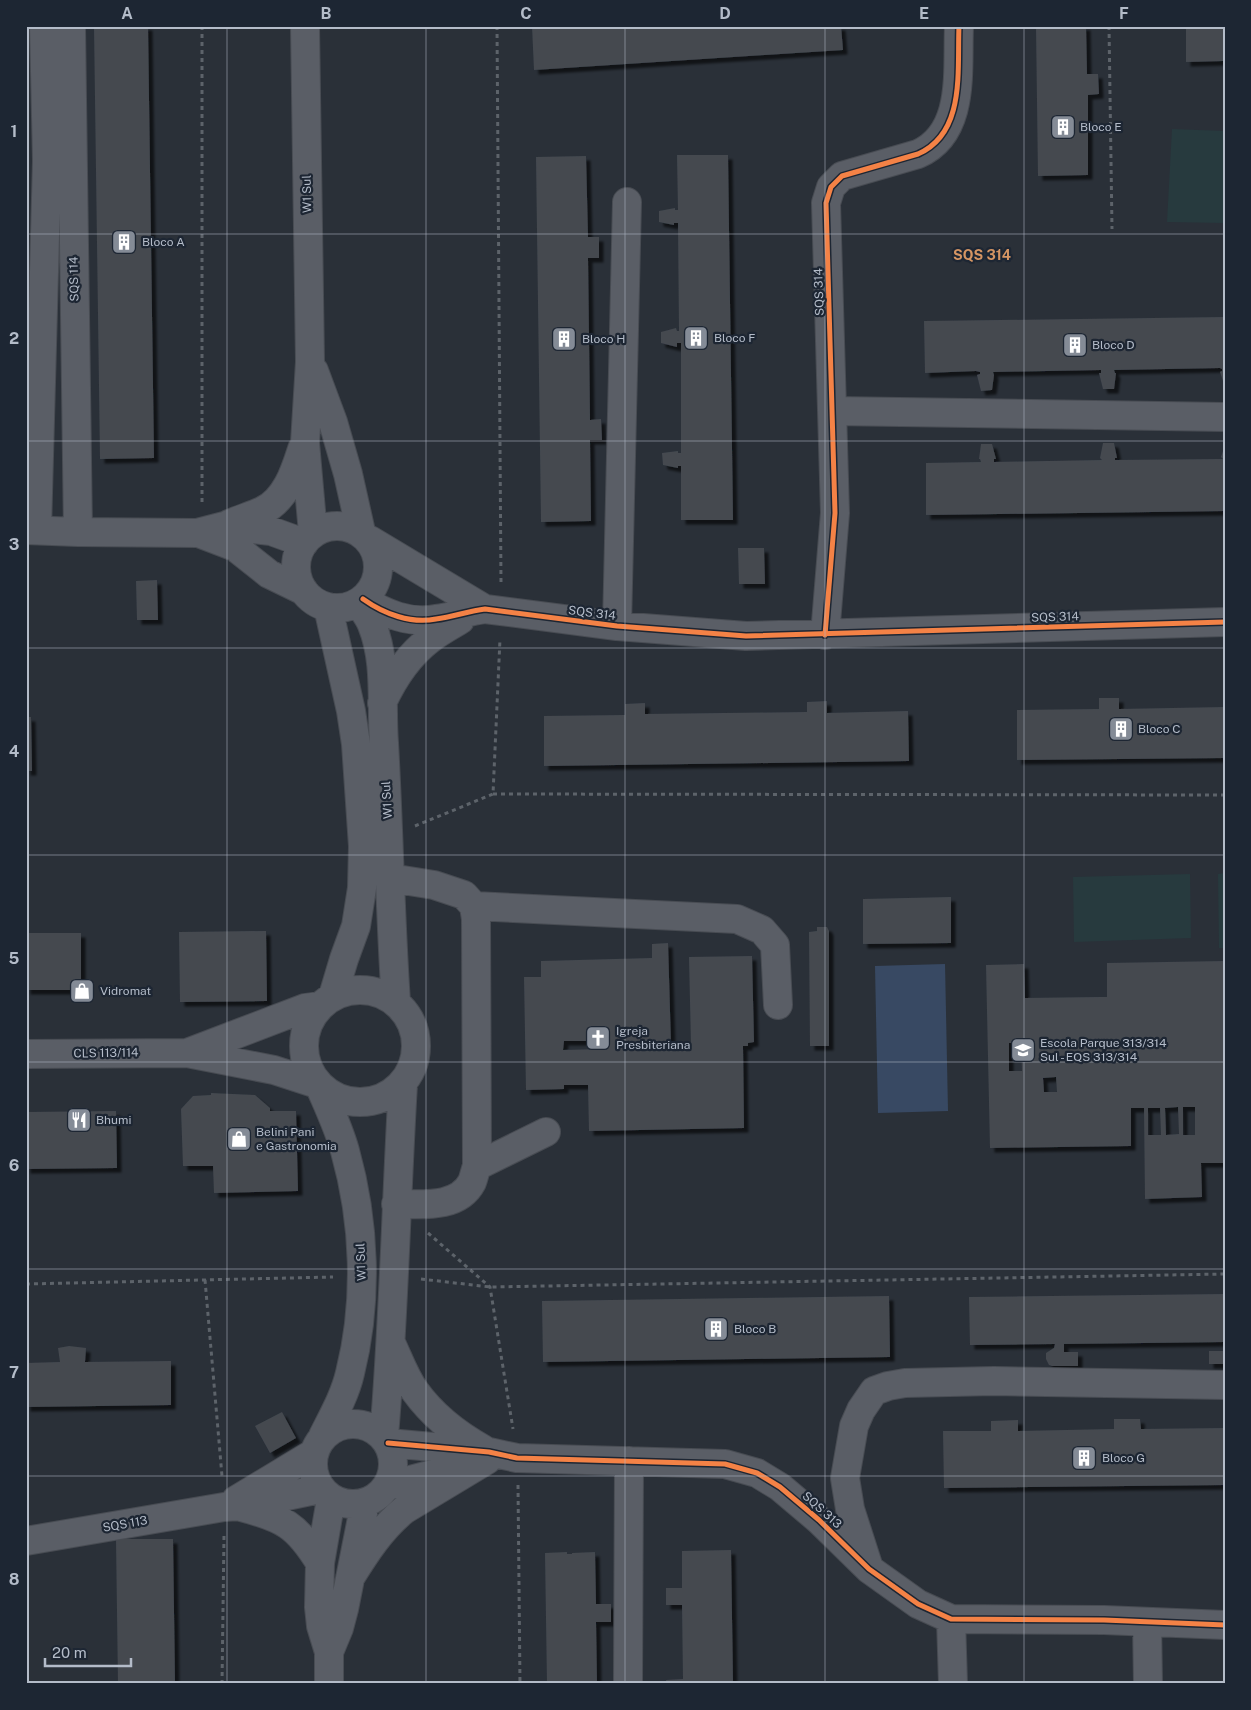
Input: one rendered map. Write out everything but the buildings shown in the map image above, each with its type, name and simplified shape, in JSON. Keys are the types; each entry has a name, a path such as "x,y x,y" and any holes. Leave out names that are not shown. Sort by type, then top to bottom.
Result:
{"street":[{"path":"44,26 47,161 31,530 78,532 271,531 308,538"},
{"name":"SQS 114","path":"71,26 78,532"},
{"name":"W1 Sul","path":"305,26 310,362 304,443 308,538"},
{"name":"SQS 314","path":"825,635 835,513 827,194 842,176 918,154 930,149 938,141 952,118 956,100 959,26"},
{"name":"SQS 314","path":"617,626 627,202"},
{"name":"W1 Sul","path":"310,362 333,422 366,536"},
{"path":"833,411 1225,418"},
{"path":"208,530 264,510 280,497 293,477 304,443"},
{"path":"208,530 235,547 269,574 304,592 318,604 338,608 349,607 361,601 372,590 378,577 379,564 376,551 366,536 350,527 337,525 324,527 308,538 298,554 296,567 298,580 304,592"},
{"name":"SQS 314","path":"366,536 487,610"},
{"name":"W1 Sul","path":"361,601 372,624 378,647 396,1002"},
{"name":"SQS 314","path":"361,601 390,614 422,620 436,620 487,610 617,626 746,636 1225,622"},
{"path":"327,1001 354,990 376,992 396,1002 410,1019 417,1041 414,1064 403,1084 384,1098 362,1103 340,1100 319,1086 304,1059 306,1030 327,1001 344,960 356,926 362,888 363,846 356,744 351,711 328,607"},
{"path":"382,702 390,685 430,638 487,610"},
{"path":"390,878 434,885 464,895 474,906 476,919 476,1166 472,1183 460,1196 441,1204 396,1204"},
{"path":"474,906 737,920 762,930 775,945 778,1005"},
{"name":"CLS 113/114","path":"187,1053 327,1001"},
{"name":"CLS 113/114","path":"26,1054 187,1053 274,1070 319,1086"},
{"path":"326,1494 349,1505 365,1503 378,1497 387,1486 394,1465 386,1440 403,1084"},
{"name":"W1 Sul","path":"319,1086 345,1150 358,1205 363,1276 357,1335 350,1374 339,1404 319,1444"},
{"path":"476,1166 546,1132"},
{"path":"350,1578 370,1545 392,1520 404,1510 494,1456 458,1434 443,1422 414,1390 392,1344"},
{"name":"SQS 313","path":"869,1569 850,1509 845,1478 854,1426 860,1410 874,1391 905,1383 994,1381 1225,1385"},
{"path":"330,1684 329,1652 321,1626 319,1607 320,1563 326,1494 313,1471 319,1444 343,1424 365,1425 386,1440"},
{"name":"SQS 313","path":"386,1440 494,1456 725,1464 758,1473 780,1487 799,1503 869,1569 918,1604 951,1619 1104,1620 1225,1625"},
{"name":"SQS 113","path":"232,1507 319,1444"},
{"name":"SQS 313","path":"387,1486 494,1456"},
{"path":"628,1684 629,1461"},
{"name":"SQS 113","path":"26,1541 232,1507 326,1494"},
{"path":"329,1652 339,1628 365,1503"},
{"path":"232,1507 265,1514 284,1522 299,1533 320,1563"},
{"path":"951,1619 953,1684"},
{"path":"1147,1622 1148,1684"}],"path":[{"path":"202,26 208,530"},
{"path":"493,794 487,610 497,26"},
{"path":"1109,26 1112,230"},
{"path":"389,836 493,794 1225,795"},
{"path":"393,1276 490,1287 1225,1274"},
{"path":"26,1284 363,1276"}],"green space":[{"path":"1172,129 1225,131 1225,223 1167,222"},
{"path":"1225,873 1225,948 1219,948 1218,874"},
{"path":"1190,874 1191,938 1074,942 1073,877"}],"water":[{"path":"945,964 948,1111 878,1113 875,966"}],"cycle path":[{"path":"825,635 835,513 826,203 831,187 842,176 918,154 933,144 944,131 952,116 956,99 959,26"},
{"path":"363,599 389,613 417,620 442,618 485,609 617,626 746,636 1225,622"},
{"path":"388,1443 489,1452 517,1458 725,1464 757,1473 780,1487 819,1520 869,1569 918,1604 951,1619 1104,1620 1225,1625"}],"place":[{"name":"Bloco E","path":"1063,127"},
{"name":"Bloco A","path":"124,242"},
{"name":"Bloco F","path":"696,338"},
{"name":"Bloco H","path":"564,339"},
{"name":"Bloco D","path":"1075,345"},
{"name":"Bloco C","path":"1121,729"},
{"name":"Vidromat","path":"82,991"},
{"name":"Igreja Presbiteriana","path":"598,1038"},
{"name":"Escola Parque 313/314 Sul - EQS 313/314","path":"1023,1050"},
{"name":"Bhumi","path":"79,1120"},
{"name":"Belini Pani e Gastronomia","path":"239,1139"},
{"name":"Bloco B","path":"716,1329"},
{"name":"Bloco G","path":"1084,1458"}],"district":[{"name":"SQS 314","path":"982,255"}]}
